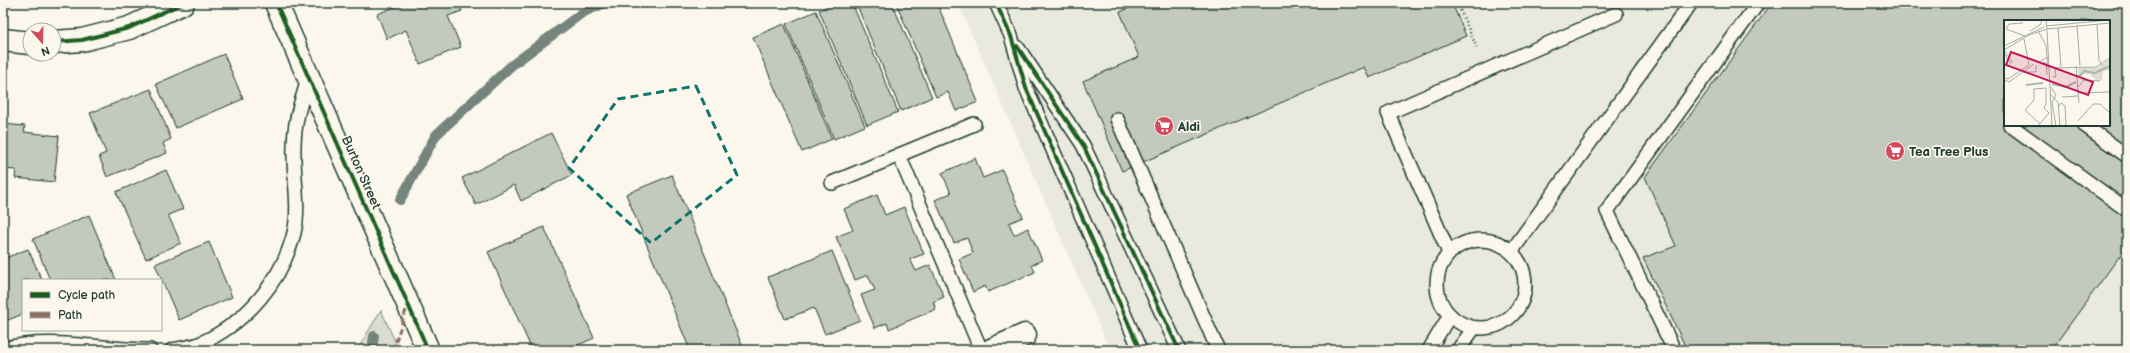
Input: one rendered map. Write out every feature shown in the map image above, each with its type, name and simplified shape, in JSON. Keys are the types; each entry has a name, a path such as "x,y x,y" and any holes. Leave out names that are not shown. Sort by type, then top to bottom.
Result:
{"street":[{"path":"62,41 82,40 128,28 183,3"},
{"name":"Burton Street","path":"276,3 428,350"},
{"path":"3,40 22,41"},
{"path":"991,350 1025,335"}],"lane":[{"path":"996,3 1010,36 1026,88 1140,350"},
{"path":"1511,252 1690,3"},
{"path":"1674,350 1607,211 1758,3"},
{"path":"1449,253 1388,113 1616,14"},
{"path":"1010,36 1083,145 1179,350"},
{"path":"172,350 201,344 231,326 260,300 280,270 294,232 297,189 294,158 295,120 309,77"},
{"path":"1117,119 1218,350"},
{"path":"832,183 974,124"},
{"path":"2012,126 2127,210"},
{"path":"2085,126 2127,156"},
{"path":"899,155 981,350"},
{"path":"1473,240 1493,242 1511,252 1519,262 1524,276 1525,290 1521,303 1513,315 1488,327 1474,328 1461,323 1450,315 1440,298 1437,277 1441,264 1449,253 1460,245 1473,240"},
{"path":"1429,350 1450,315"},
{"path":"1458,350 1474,328"},
{"path":"3,349 16,345 71,344 150,350"}],"path":[{"path":"1457,3 1487,69"}],"highlighted area":[{"path":"696,86 737,175 651,243 569,168 618,99"}],"shaded area":[{"path":"958,3 2127,3 2127,350 1110,350"},
{"path":"381,310 399,350 357,350"}],"building":[{"path":"405,3 459,3 462,11 448,16 461,47 420,64 406,30 387,39 377,14"},
{"path":"835,3 852,3 898,112 867,125 819,10"},
{"path":"856,3 892,3 932,97 901,111"},
{"path":"896,3 937,3 978,102 956,111 948,92 936,97"},
{"name":"Aldi","path":"1140,3 1452,3 1466,36 1369,78 1364,67 1122,171 1083,81 1139,57 1120,12"},
{"name":"Tea Tree Plus","path":"1772,3 2127,3 2127,246 2051,350 1687,350 1643,258 1676,246 1645,177"},
{"path":"816,11 865,126 834,139 786,24"},
{"path":"784,24 832,139 802,152 753,37"},
{"path":"224,54 243,99 176,128 156,84"},
{"path":"151,89 171,139 163,143 167,153 107,177 99,156 106,153 90,113"},
{"path":"3,124 25,126 24,132 59,136 54,182 15,178 16,170 3,169"},
{"path":"551,133 572,175 521,201 514,185 476,205 462,178"},
{"path":"975,158 983,178 1002,170 1023,217 1009,223 1014,235 1028,228 1042,260 1032,265 1035,272 988,292 985,286 973,292 959,259 973,253 967,238 954,243 935,200 951,193 942,173"},
{"path":"166,170 183,209 168,215 181,243 146,259 116,192"},
{"path":"672,175 744,350 690,350 626,194"},
{"path":"877,195 885,215 904,207 924,254 910,259 916,271 930,265 944,297 933,302 936,309 889,329 887,323 875,328 861,295 875,290 868,275 855,280 836,237 853,230 844,209"},
{"path":"89,215 116,279 50,279 33,239"},
{"path":"544,227 594,338 567,350 532,350 488,252"},
{"path":"209,242 232,297 179,320 155,264"},
{"path":"28,249 42,279 22,279 22,314 3,322 3,259"},
{"path":"832,251 860,320 825,334 814,308 785,319 768,277"}],"waterway":[{"path":"400,200 436,135 512,65 582,13 605,3"},
{"path":"372,350 374,336"}],"marked path":[{"path":"393,350 408,304"}],"cycle path":[{"path":"62,41 82,40 129,28 183,3"},
{"path":"276,3 428,350"},
{"path":"996,3 1011,36 1026,88 1140,350"},
{"path":"1017,46 1083,145 1179,350"}],"place":[{"name":"Aldi","path":"1164,126"},
{"name":"Tea Tree Plus","path":"1895,151"}]}
